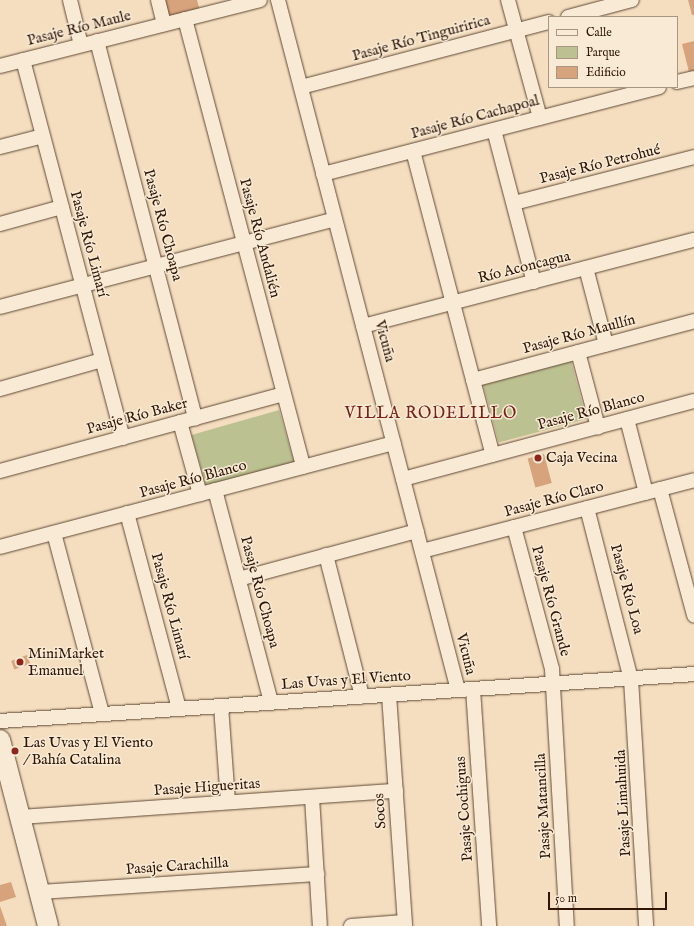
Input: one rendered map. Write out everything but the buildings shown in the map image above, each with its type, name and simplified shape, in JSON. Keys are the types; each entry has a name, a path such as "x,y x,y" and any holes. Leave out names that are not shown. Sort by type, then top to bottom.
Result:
{"street":[{"path":"70,0 82,45"},
{"path":"158,0 164,24"},
{"name":"Pasaje Río Maule","path":"0,66 260,0"},
{"name":"Vicuña","path":"278,0 458,690"},
{"path":"508,0 540,118"},
{"path":"572,16 632,0"},
{"name":"Pasaje Río Andalién","path":"185,18 303,467"},
{"name":"Pasaje Río Tinguiririca","path":"301,88 548,22"},
{"name":"Pasaje Río Choapa","path":"97,41 195,418"},
{"name":"Pasaje Río Limarí","path":"23,60 123,438"},
{"path":"678,82 694,78"},
{"name":"Pasaje Río Cachapoal","path":"323,174 655,88"},
{"path":"494,130 534,282"},
{"path":"0,147 43,136"},
{"path":"413,151 493,455"},
{"name":"Pasaje Río Petrohué","path":"514,203 694,157"},
{"path":"0,224 62,207"},
{"path":"0,307 335,218"},
{"name":"Río Aconcagua","path":"363,326 694,240"},
{"path":"586,268 606,344"},
{"name":"Pasaje Río Maullín","path":"473,380 694,321"},
{"path":"578,352 598,427"},
{"path":"0,389 102,360"},
{"name":"Pasaje Río Baker","path":"0,471 284,394"},
{"name":"Pasaje Río Blanco","path":"403,479 694,401"},
{"path":"627,419 646,492"},
{"path":"180,422 200,494"},
{"name":"Pasaje Río Blanco","path":"0,547 394,443"},
{"name":"Pasaje Río Claro","path":"422,551 694,480"},
{"path":"660,489 694,615"},
{"name":"Pasaje Río Choapa","path":"215,490 271,702"},
{"name":"Pasaje Río Loa","path":"587,508 631,679"},
{"name":"Pasaje Río Limarí","path":"127,514 179,708"},
{"name":"Pasaje Río Grande","path":"514,527 549,656 553,684"},
{"path":"239,579 417,531"},
{"path":"54,533 102,713"},
{"path":"326,555 362,696"},
{"name":"Las Uvas y El Viento","path":"0,721 694,674"},
{"name":"Pasaje Limahuida","path":"631,679 646,926"},
{"name":"Pasaje Matancilla","path":"553,684 567,926"},
{"name":"Pasaje Cochiguas","path":"473,689 489,926"},
{"name":"Socos","path":"389,695 404,924"},
{"path":"221,706 228,802"},
{"path":"0,740 48,926"},
{"name":"Pasaje Higueritas","path":"20,817 396,791"},
{"path":"312,796 320,926"},
{"name":"Pasaje Carachilla","path":"39,892 317,874"},
{"path":"351,926 404,924"}],"green space":[{"path":"571,361 587,419 499,443 483,385"},
{"path":"279,410 294,463 207,488 192,435"}],"place":[{"name":"Caja Vecina","path":"538,458"},
{"name":"MiniMarket Emanuel","path":"20,662"},
{"name":"Las Uvas y El Viento / Bahía Catalina","path":"15,751"}],"district":[{"name":"VILLA RODELILLO","path":"431,414"}]}
